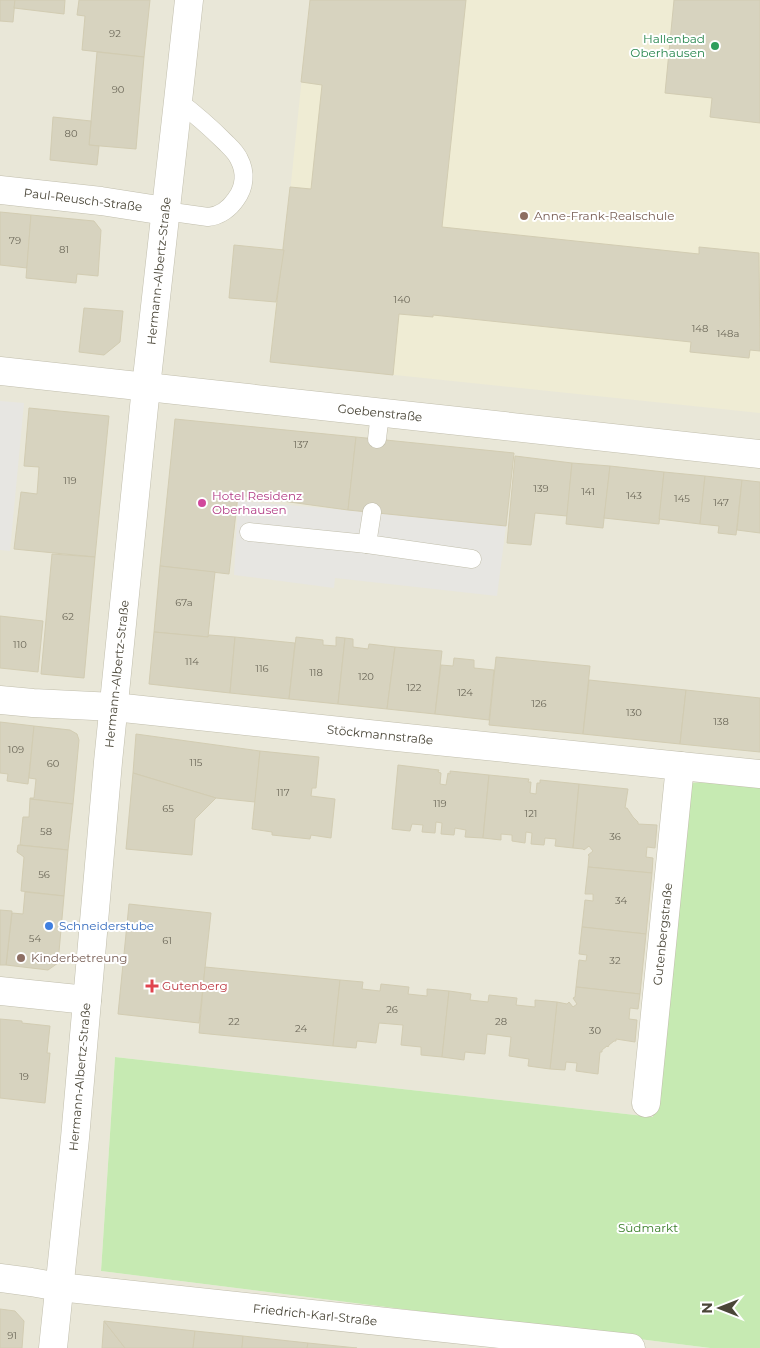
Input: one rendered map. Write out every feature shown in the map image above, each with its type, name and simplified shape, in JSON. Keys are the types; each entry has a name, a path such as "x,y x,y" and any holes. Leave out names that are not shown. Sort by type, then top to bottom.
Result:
{"street":[{"name":"Hermann-Albertz-Straße","path":"53,1348 74,1147 114,706 188,0"},
{"name":"Paul-Reusch-Straße","path":"0,190 165,210"},
{"name":"Goebenstraße","path":"0,371 760,454"},
{"name":"Stöckmannstraße","path":"0,700 114,706 760,774"},
{"name":"Gutenbergstraße","path":"646,1102 680,766"},
{"path":"0,991 87,1000"},
{"name":"Friedrich-Karl-Straße","path":"0,1278 59,1288 631,1348"}],"lane":[{"path":"165,210 214,216 220,214 235,201 244,183 242,166 236,153 202,119 178,101"},
{"path":"377,439 380,413"},
{"path":"367,544 372,512"},
{"path":"249,532 367,544 472,559"}],"shaded area":[{"path":"0,0 760,0 760,781 681,784 653,1117 115,1057 101,1271 710,1348 0,1348"},
{"name":"Anne-Frank-Realschule","path":"310,0 674,0 665,93 712,98 710,117 760,123 760,413 270,362 276,302 229,298 234,245 284,250"},
{"path":"0,401 24,403 10,551 0,550"},
{"path":"238,501 506,526 497,596 335,578 334,588 234,575"}],"green space":[{"name":"Südmarkt","path":"760,781 760,1348 710,1348 101,1271 115,1057 653,1117 681,783"}],"building":[{"path":"0,0 15,0 13,22 0,21"},
{"path":"15,0 65,0 64,14 14,8"},
{"path":"79,0 150,0 144,57 82,50 85,16 77,15"},
{"path":"310,0 466,0 442,227 699,254 699,247 759,253 760,351 750,350 749,358 690,352 691,342 433,315 433,317 399,314 393,375 270,362 290,187 311,189 322,85 301,82"},
{"name":"Hallenbad Oberhausen","path":"674,0 760,0 760,123 710,117 712,98 665,93"},
{"path":"97,52 144,57 136,149 89,145"},
{"path":"53,117 91,121 89,145 99,146 97,165 50,160"},
{"path":"0,212 31,215 27,268 0,265"},
{"path":"31,215 94,221 101,230 98,276 77,274 76,283 26,278"},
{"path":"234,245 284,250 276,302 229,298"},
{"path":"84,308 123,311 120,342 104,355 79,352"},
{"path":"29,408 109,416 95,557 14,549 21,492 37,494 39,467 24,466"},
{"name":"Hotel Residenz Oberhausen","path":"175,419 356,437 348,510 238,495 229,574 160,566"},
{"path":"356,437 514,453 506,526 348,510"},
{"path":"515,456 572,463 567,516 535,513 531,545 507,543"},
{"path":"572,463 610,466 603,528 566,524"},
{"path":"610,466 664,472 659,524 604,518"},
{"path":"664,472 705,476 700,524 659,519"},
{"path":"705,476 742,480 736,535 718,533 719,526 700,524"},
{"path":"742,480 760,482 760,533 737,530"},
{"path":"52,554 95,557 84,678 41,674"},
{"path":"160,566 215,572 208,637 154,632"},
{"path":"0,616 43,621 38,672 0,668"},
{"path":"154,632 208,637 209,635 235,637 230,693 149,684"},
{"path":"235,637 295,643 289,699 230,693"},
{"path":"296,637 323,640 323,645 336,646 336,637 345,638 338,704 289,699"},
{"path":"345,638 353,639 353,647 368,649 369,644 395,647 387,709 338,704"},
{"path":"395,647 442,651 435,714 387,709"},
{"path":"496,657 590,666 583,734 489,725"},
{"path":"454,658 474,660 474,668 494,670 489,720 435,714 441,665 453,666"},
{"path":"589,680 686,690 680,744 583,734"},
{"path":"686,690 760,698 760,752 680,744"},
{"path":"0,722 34,726 28,784 7,781 8,774 0,773"},
{"path":"34,726 70,730 77,734 79,740 73,804 30,799 34,798 36,779 29,778"},
{"path":"136,734 260,751 255,802 216,798 133,773"},
{"path":"260,751 319,757 316,788 312,788 311,796 335,799 331,838 311,835 310,839 272,835 272,832 252,829"},
{"path":"398,765 439,770 438,772 441,773 440,784 446,785 450,771 489,775 483,838 465,837 466,830 455,828 454,835 441,834 442,823 436,822 435,833 422,832 423,825 412,824 410,831 392,829"},
{"path":"133,773 216,798 195,819 192,855 126,849"},
{"path":"489,775 529,779 528,782 531,782 530,793 536,794 537,783 540,783 540,780 579,784 573,848 555,846 556,839 545,838 544,845 531,844 532,833 526,832 525,843 512,841 512,835 501,834 501,840 483,838"},
{"path":"579,784 628,789 625,808 627,808 638,824 657,825 655,848 647,847 646,857 653,858 652,873 588,867 588,855 593,851 589,846 584,850 573,848"},
{"path":"30,799 73,804 68,850 20,845 23,817 29,817"},
{"path":"18,845 68,850 64,896 21,891 24,857 17,852"},
{"path":"588,867 652,873 646,934 582,927 585,900 593,901 593,894 585,894"},
{"path":"25,892 64,896 58,963 48,970 6,965 12,913 23,914"},
{"path":"129,904 211,913 199,1023 118,1014"},
{"path":"0,910 12,911 6,965 0,965"},
{"path":"582,927 646,934 640,994 576,987 579,960 586,961 587,955 579,954"},
{"path":"205,967 340,980 333,1046 199,1033"},
{"path":"340,980 363,982 362,989 380,991 381,984 409,987 408,994 427,996 427,989 449,991 442,1057 421,1055 421,1047 401,1045 403,1025 379,1023 376,1043 357,1041 356,1048 333,1046"},
{"path":"576,987 640,994 638,1009 630,1008 629,1019 637,1020 635,1042 616,1039 616,1041 602,1050 600,1052 598,1074 576,1071 577,1063 566,1062 565,1070 550,1069 557,1002 567,1004 569,1002 573,1007 577,1004 573,998 575,997"},
{"path":"449,991 471,994 470,1000 488,1002 489,995 517,998 516,1005 535,1007 535,1000 557,1002 550,1069 528,1066 529,1059 509,1056 511,1037 487,1034 485,1054 465,1052 464,1060 442,1057"},
{"path":"0,1019 50,1026 47,1053 50,1053 45,1103 0,1098"},
{"path":"0,1309 15,1311 24,1321 22,1348 0,1348"},
{"path":"104,1321 125,1348 102,1348"},
{"path":"104,1321 195,1331 193,1348 125,1348"},
{"path":"195,1331 243,1336 242,1348 193,1348"},
{"path":"243,1336 308,1343 307,1348 242,1348"},
{"path":"308,1343 357,1348 307,1348"}],"place":[{"name":"Hallenbad Oberhausen","path":"715,46"},
{"name":"Anne-Frank-Realschule","path":"524,216"},
{"name":"Hotel Residenz Oberhausen","path":"202,503"},
{"name":"Schneiderstube","path":"49,926"},
{"name":"Kinderbetreung","path":"21,958"},
{"name":"Gutenberg","path":"152,986"}]}
